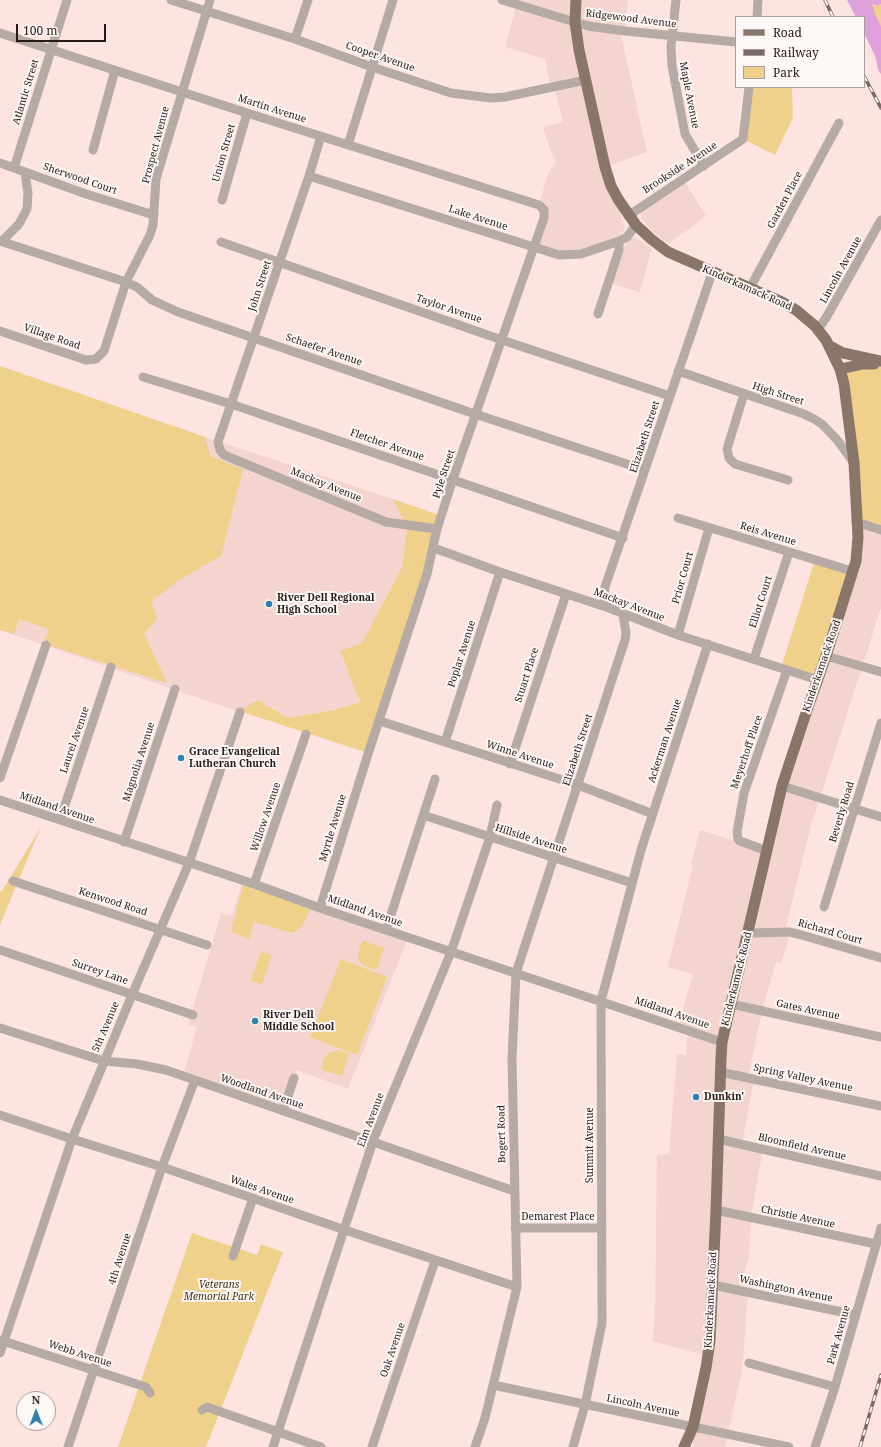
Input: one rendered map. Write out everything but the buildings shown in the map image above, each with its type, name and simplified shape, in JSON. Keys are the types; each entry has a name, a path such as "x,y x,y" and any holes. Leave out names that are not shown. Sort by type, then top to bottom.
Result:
{"main road":[{"name":"Kinderkamack Road","path":"576,0 575,22 579,50 608,177 628,216 636,225 668,252 796,310 818,329 830,346 844,384 854,463 857,552 849,584 826,656 782,786 722,1042 710,1341 706,1368 693,1427 684,1447"},
{"path":"830,346 843,353 881,362"},
{"path":"840,370 863,364 881,362"},
{"path":"693,1427 693,1447"}],"street":[{"name":"Atlantic Street","path":"14,168 67,0"},
{"name":"Cooper Avenue","path":"171,0 207,10 295,39 451,93 491,98 505,97 586,80"},
{"name":"Prospect Avenue","path":"96,359 104,351 126,282 150,235 154,216 156,179 210,0"},
{"path":"295,39 308,0"},
{"path":"348,145 393,0"},
{"name":"Ridgewood Avenue","path":"502,0 575,22 603,28 735,42"},
{"name":"Maple Avenue","path":"676,0 671,62 683,127 704,166"},
{"path":"757,16 758,0"},
{"name":"Martin Avenue","path":"0,33 539,205"},
{"path":"93,150 115,70"},
{"name":"Brookside Avenue","path":"628,216 743,140 749,88"},
{"name":"Union Street","path":"222,200 247,113"},
{"name":"Garden Place","path":"750,288 839,123"},
{"name":"John Street","path":"218,442 309,176 321,136"},
{"name":"Sherwood Court","path":"0,163 154,216"},
{"path":"1,241 19,224 27,209 28,193 25,172"},
{"name":"Lake Avenue","path":"309,176 559,254 581,254 619,241 627,236 636,225"},
{"name":"Pyle Street","path":"368,754 427,574 437,529 453,479 545,213 539,205"},
{"name":"Lincoln Avenue","path":"818,329 826,318 881,220"},
{"name":"Schaefer Avenue","path":"1,241 126,282 137,287 152,300 163,306 475,414 645,470"},
{"path":"598,314 619,250 619,241"},
{"name":"Taylor Avenue","path":"221,242 502,340 670,396"},
{"name":"Elizabeth Street","path":"609,608 604,598 605,587 712,273"},
{"name":"Village Road","path":"0,331 83,360 96,359"},
{"name":"High Street","path":"678,372 814,418 822,424 838,441 854,463"},
{"name":"Fletcher Avenue","path":"143,377 231,404 622,538"},
{"path":"744,394 727,449 728,458 735,464 788,480"},
{"name":"Mackay Avenue","path":"218,442 220,450 224,455 382,520 437,529"},
{"name":"Reis Avenue","path":"678,518 852,571"},
{"path":"856,522 881,530"},
{"name":"Prior Court","path":"678,635 709,528"},
{"name":"Mackay Avenue","path":"434,548 500,572 609,608 678,635 818,680"},
{"name":"Elliot Court","path":"754,659 789,552"},
{"name":"Poplar Avenue","path":"445,742 500,572"},
{"name":"Stuart Place","path":"510,764 566,594"},
{"name":"Elizabeth Street","path":"566,824 625,640 626,633 623,614"},
{"name":"Ackerman Avenue","path":"642,845 708,644"},
{"path":"0,778 46,645"},
{"path":"826,656 881,672"},
{"name":"Laurel Avenue","path":"60,820 111,667"},
{"name":"Meyerhoff Place","path":"767,851 740,842 737,832 744,792 787,670"},
{"name":"Magnolia Avenue","path":"124,842 175,689"},
{"name":"5th Avenue","path":"0,1353 2,1340 72,1139 189,863 240,712"},
{"name":"Winne Avenue","path":"380,721 578,786 652,814"},
{"name":"Beverly Road","path":"824,907 881,723"},
{"name":"Willow Avenue","path":"254,884 306,734"},
{"name":"Myrtle Avenue","path":"320,908 368,754"},
{"path":"386,930 435,779"},
{"path":"782,786 881,817"},
{"name":"Midland Avenue","path":"0,800 722,1042"},
{"name":"Elm Avenue","path":"273,1447 374,1141 451,952 490,837 497,805"},
{"name":"Hillside Avenue","path":"423,814 632,883"},
{"name":"Bogert Road","path":"475,1447 485,1418 517,1287 512,1058 516,973 566,824"},
{"name":"Summit Avenue","path":"573,1447 586,1405 602,1323 601,1001 642,845"},
{"name":"Kenwood Road","path":"13,881 207,944"},
{"name":"Richard Court","path":"748,933 789,932 881,958"},
{"name":"Surrey Lane","path":"0,950 193,1015"},
{"name":"Gates Avenue","path":"731,1004 881,1037"},
{"name":"Woodland Avenue","path":"0,1028 104,1061 137,1064 166,1070 374,1141 514,1191"},
{"name":"Spring Valley Avenue","path":"720,1072 881,1106"},
{"path":"283,1111 294,1078"},
{"name":"4th Avenue","path":"68,1447 162,1167 195,1080"},
{"name":"Wales Avenue","path":"0,1115 162,1167 435,1261 517,1287"},
{"name":"Bloomfield Avenue","path":"718,1139 881,1176"},
{"path":"233,1256 253,1198"},
{"name":"Christie Avenue","path":"716,1210 876,1244"},
{"name":"Demarest Place","path":"515,1228 602,1228"},
{"name":"Park Avenue","path":"815,1447 835,1387 881,1228"},
{"name":"Oak Avenue","path":"372,1447 435,1261"},
{"name":"Washington Avenue","path":"713,1285 856,1315"},
{"name":"Webb Avenue","path":"2,1340 146,1388 150,1393"},
{"path":"749,1363 835,1387"},
{"name":"Lincoln Avenue","path":"493,1385 789,1447"},
{"path":"202,1410 207,1407 321,1447"}],"shaded area":[{"path":"502,0 628,0 625,31 620,30 647,152 605,167 618,199 622,222 625,226 620,235 581,254 533,247 544,218 539,205 548,174 556,161 550,150 543,127 563,122 554,87 551,88 545,59 505,47 517,4"},
{"path":"847,0 881,0 881,4 877,6 874,4 872,5 874,8 874,16 876,21 875,29 878,33 881,33 881,74 878,70 876,58 865,35 865,16 855,16"},
{"path":"683,179 706,216 669,244 654,233 641,218 642,213 653,199"},
{"path":"633,238 637,238 652,249 640,292 609,283 626,243"},
{"path":"0,366 205,437 393,499 407,528 402,567 362,643 340,652 360,702 334,710 288,718 258,700 240,712 0,630"},
{"path":"856,522 881,530 881,608 811,826 784,935 789,938 781,963 776,962 762,1011 748,1077 754,1079 742,1144 763,1149 751,1218 749,1257 739,1290 748,1292 742,1371 725,1447 693,1447 693,1427 708,1356 652,1341 655,1316 657,1155 669,1154 677,1054 686,1055 688,1031 678,1027 693,974 668,967 700,830 767,851 849,584"},
{"path":"243,880 407,941 348,1089 297,1070 283,1111 183,1076 197,1027 188,1025 221,913 232,915"}],"green space":[{"path":"874,4 877,6 881,4 881,33 875,30 876,21 872,5"},
{"path":"749,88 792,88 793,118 775,155 743,139"},
{"path":"881,364 881,530 856,522 840,369"},
{"path":"0,366 205,437 210,456 243,469 221,556 179,580 151,602 157,618 144,634 167,683 44,644 49,629 19,619 14,634 0,630"},
{"path":"393,499 442,516 365,752 239,711 258,700 288,718 334,710 360,702 340,651 362,643 402,567 407,528"},
{"path":"815,559 852,571 818,680 781,668"},
{"path":"41,827 0,925 0,891 2,891"},
{"path":"243,885 310,909 305,921 300,928 292,933 254,922 249,939 231,932"},
{"path":"364,941 384,948 377,969 366,967 358,958 360,945"},
{"path":"261,951 272,955 262,984 251,981"},
{"path":"341,959 387,977 357,1055 310,1037"},
{"path":"339,1050 349,1054 342,1076 322,1070 323,1060 325,1057 329,1053"},
{"name":"Veterans Memorial Park","path":"192,1233 257,1255 261,1244 283,1252 206,1447 118,1447"}],"waterway":[{"path":"863,0 881,40"}],"railway":[{"path":"825,0 833,16"},
{"path":"865,78 881,108"},
{"path":"860,1447 881,1375"}],"place":[{"name":"River Dell Regional High School","path":"269,604"},
{"name":"Grace Evangelical Lutheran Church","path":"181,758"},
{"name":"River Dell Middle School","path":"255,1021"},
{"name":"Dunkin'","path":"696,1097"}]}
